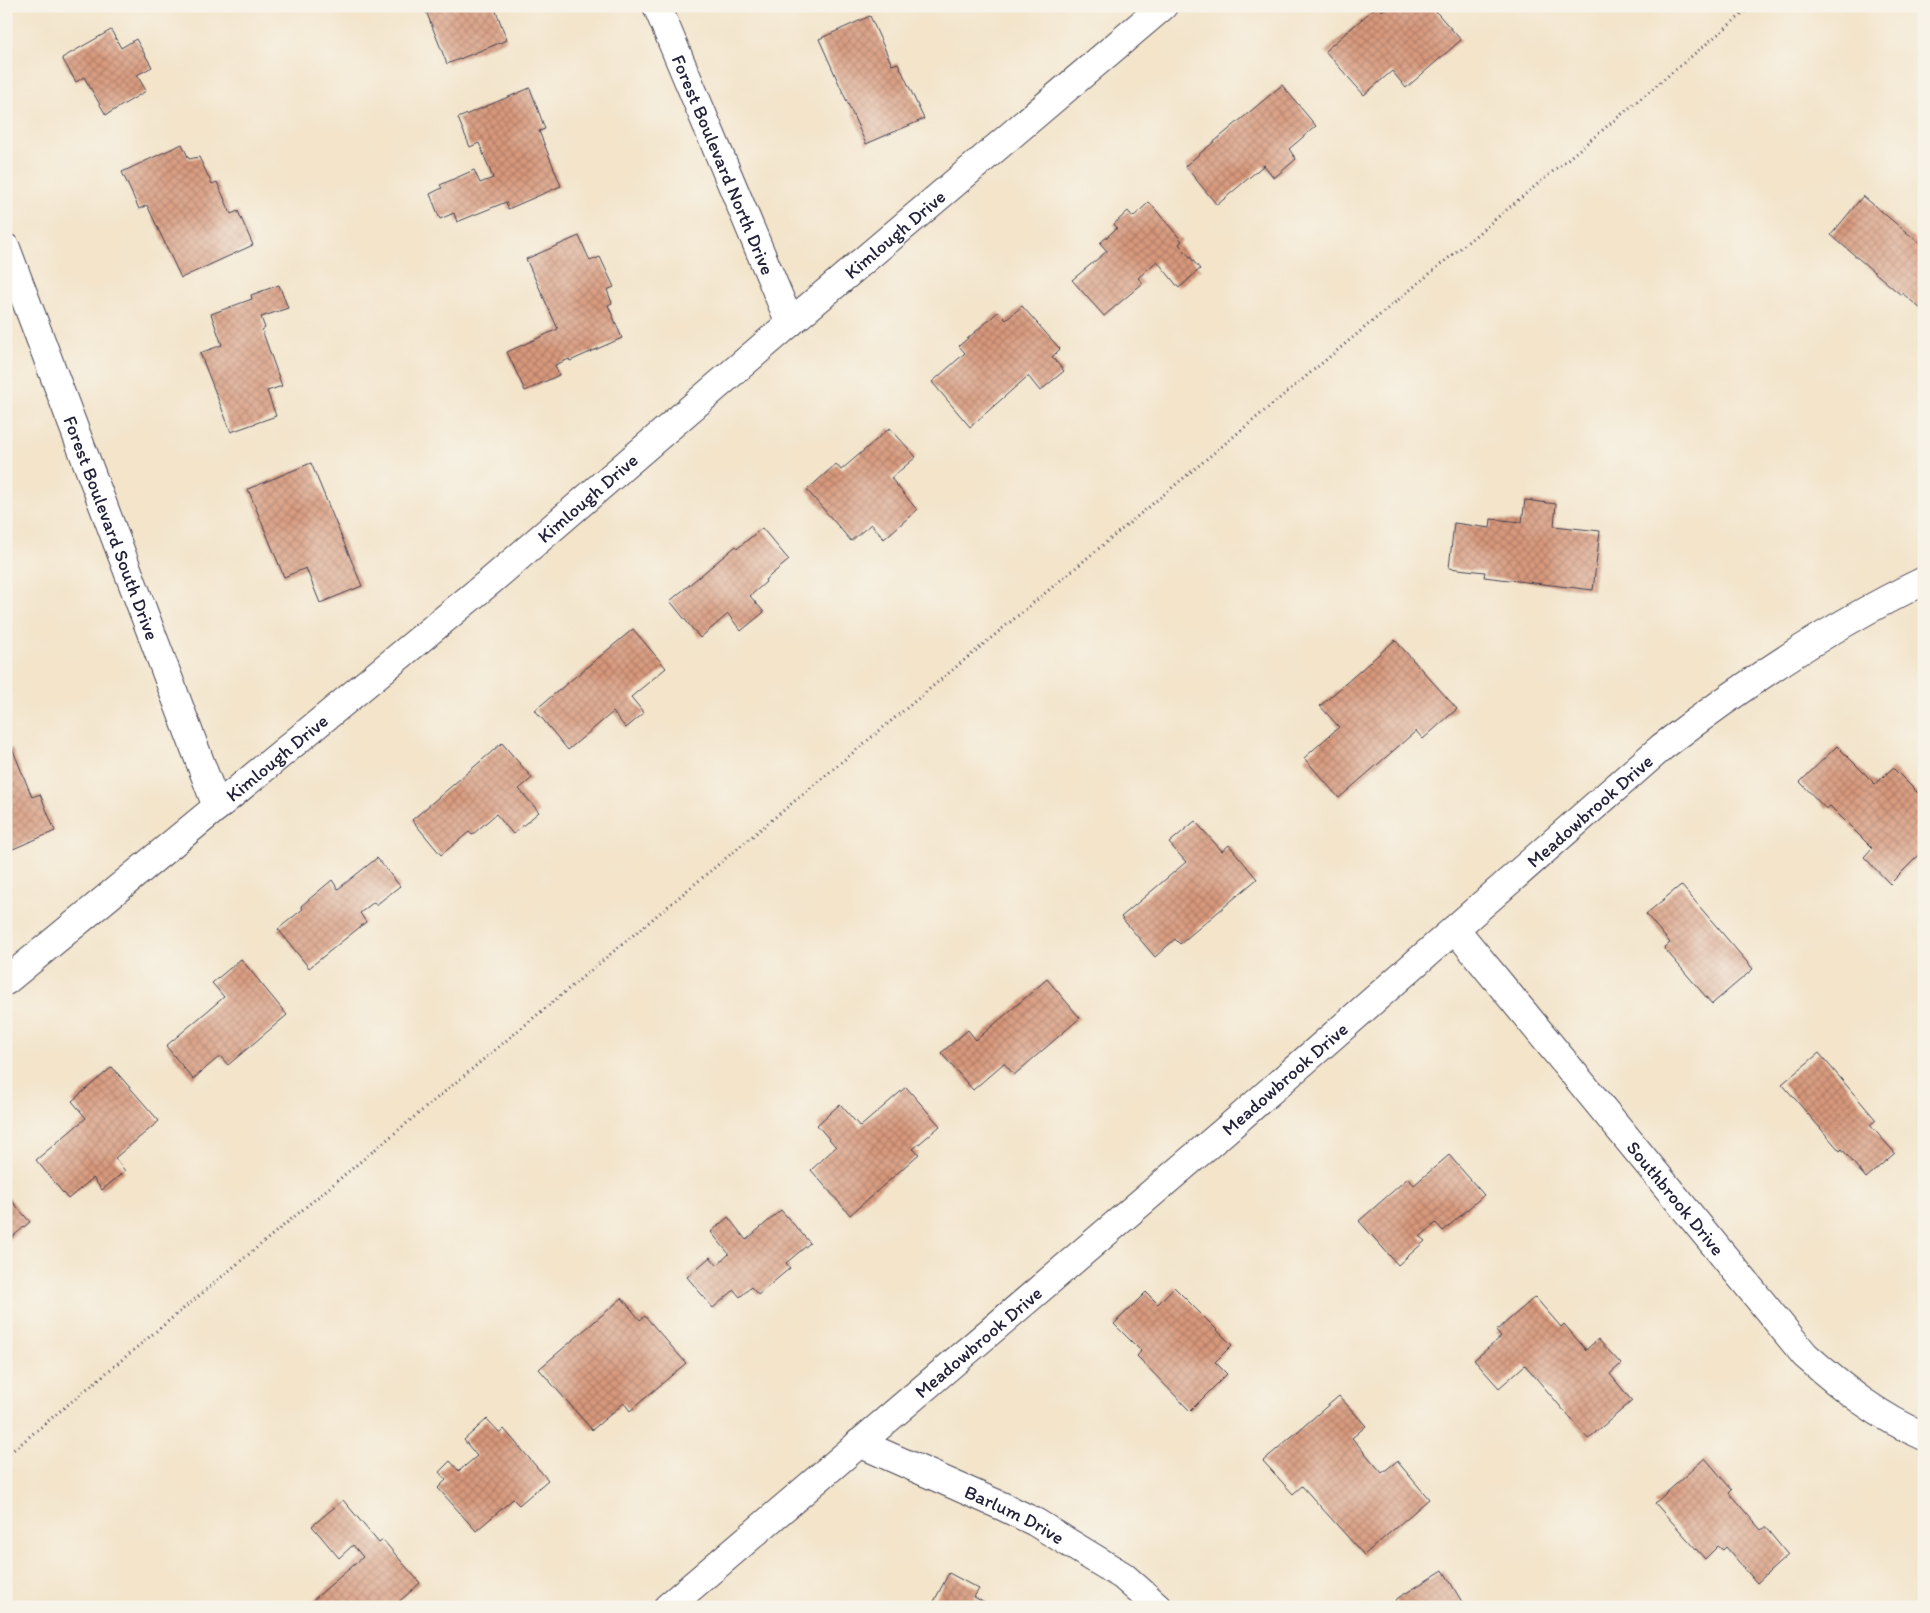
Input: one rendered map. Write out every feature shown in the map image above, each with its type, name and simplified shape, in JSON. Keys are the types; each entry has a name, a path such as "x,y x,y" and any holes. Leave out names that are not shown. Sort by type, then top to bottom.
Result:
{"street":[{"name":"Forest Boulevard North Drive","path":"657,6 790,323"},
{"name":"Kimlough Drive","path":"6,982 493,579 790,323 1163,6"},
{"name":"Forest Boulevard South Drive","path":"6,248 217,808"},
{"name":"Meadowbrook Drive","path":"668,1607 1219,1136 1662,747 1711,710 1830,632 1924,581"},
{"name":"Southbrook Drive","path":"1455,929 1805,1355 1845,1390 1905,1428 1924,1436"},
{"name":"Barlum Drive","path":"859,1444 1035,1522 1123,1576 1158,1607"}],"path":[{"path":"6,1456 1752,6"}],"building":[{"path":"424,6 494,6 507,40 447,64"},
{"path":"1377,6 1382,11 1388,6 1431,6 1461,40 1406,88 1392,71 1364,95 1325,51"},
{"path":"870,16 892,65 898,63 924,119 866,144 819,39"},
{"path":"111,30 121,48 136,39 152,67 137,75 146,91 106,115 84,77 76,82 62,58"},
{"path":"1282,85 1316,126 1289,149 1296,159 1274,178 1264,165 1217,205 1185,166"},
{"path":"530,88 545,129 539,131 561,186 508,209 506,202 457,222 454,213 440,219 430,194 442,188 440,185 474,170 480,183 493,178 479,143 470,147 458,118"},
{"path":"182,144 189,159 199,157 212,184 217,182 231,214 238,211 253,245 181,278 147,205 139,209 122,172"},
{"path":"1863,196 1924,247 1924,305 1921,309 1902,293 1901,295 1831,235"},
{"path":"1149,202 1182,241 1179,244 1200,269 1179,288 1157,261 1138,278 1143,283 1104,316 1072,280 1107,251 1100,243 1117,228 1114,224 1128,211 1133,217"},
{"path":"579,236 590,261 600,257 614,287 607,290 612,303 608,305 622,338 570,361 569,359 555,365 559,375 525,391 507,352 558,329 526,259"},
{"path":"279,285 288,308 261,317 265,328 262,330 282,386 267,391 276,416 231,432 200,353 222,345 211,314 252,299 251,295"},
{"path":"1022,306 1060,349 1052,357 1064,371 1040,391 1028,376 970,427 932,382 965,353 959,346 998,312 1006,320"},
{"path":"890,428 916,457 891,478 917,510 884,539 871,524 851,541 807,490 836,464 841,470"},
{"path":"311,463 362,586 320,603 306,568 284,577 248,489"},
{"path":"1525,500 1556,504 1554,526 1600,531 1593,590 1484,577 1485,572 1449,568 1454,523 1490,528 1491,519 1522,522"},
{"path":"762,528 789,560 765,580 766,582 750,596 764,612 741,631 728,614 700,638 670,601 736,546 738,548"},
{"path":"633,629 666,668 631,697 644,713 626,728 613,712 568,750 535,710"},
{"path":"1395,640 1457,709 1423,739 1416,731 1339,798 1304,758 1339,727 1320,706"},
{"path":"502,743 532,778 519,789 539,812 513,834 496,814 472,835 469,832 441,855 412,820"},
{"path":"1837,746 1875,784 1893,768 1924,799 1924,850 1890,884 1864,857 1872,848 1830,806 1826,809 1800,782"},
{"path":"12,748 32,797 40,794 55,831 6,852 6,750"},
{"path":"1195,821 1222,851 1229,845 1257,879 1180,944 1175,939 1155,957 1121,917 1186,862 1169,843"},
{"path":"377,858 400,886 376,905 374,902 360,913 366,922 309,968 278,929 303,909 301,906 332,880 338,889"},
{"path":"1681,885 1753,969 1712,1004 1664,948 1670,943 1646,914"},
{"path":"241,959 287,1015 228,1065 220,1056 193,1079 166,1046 224,997 212,983"},
{"path":"1047,979 1080,1018 1014,1075 1004,1063 973,1090 941,1053 968,1030 976,1040"},
{"path":"1819,1053 1876,1120 1870,1125 1895,1153 1866,1178 1782,1084"},
{"path":"112,1067 159,1121 115,1158 125,1171 102,1190 93,1178 68,1199 36,1160 86,1118 72,1101"},
{"path":"906,1087 940,1126 913,1149 919,1154 850,1215 811,1170 836,1147 817,1125 840,1104 860,1127"},
{"path":"1449,1155 1484,1195 1443,1231 1436,1223 1420,1237 1425,1241 1398,1265 1359,1221 1408,1178 1414,1185"},
{"path":"6,1194 30,1222 6,1242"},
{"path":"781,1210 810,1243 786,1263 790,1268 758,1295 751,1287 740,1297 734,1290 713,1308 687,1277 710,1257 717,1265 729,1254 711,1232 728,1217 746,1240"},
{"path":"1174,1287 1232,1345 1215,1362 1227,1374 1190,1411 1137,1356 1141,1351 1114,1324 1146,1292 1158,1304"},
{"path":"1535,1297 1561,1327 1564,1324 1586,1350 1598,1339 1621,1364 1610,1374 1632,1401 1588,1439 1525,1365 1499,1388 1474,1360 1501,1337 1496,1331"},
{"path":"622,1298 640,1320 645,1316 686,1363 630,1411 624,1403 592,1430 539,1369"},
{"path":"1339,1396 1366,1426 1352,1438 1382,1473 1397,1461 1429,1499 1364,1555 1302,1486 1293,1494 1263,1461"},
{"path":"487,1419 500,1433 504,1429 548,1480 519,1505 513,1499 476,1531 438,1488 446,1480 439,1472 450,1461 459,1471 477,1456 464,1440"},
{"path":"1705,1458 1732,1490 1729,1493 1761,1530 1765,1527 1788,1555 1757,1583 1726,1547 1723,1550 1718,1546 1705,1559 1655,1503"},
{"path":"343,1500 379,1543 383,1540 420,1583 393,1607 305,1607 363,1557 353,1545 339,1558 312,1526"},
{"path":"1443,1570 1465,1607 1399,1607 1395,1600"},
{"path":"949,1573 979,1589 974,1597 992,1607 931,1607"}]}
